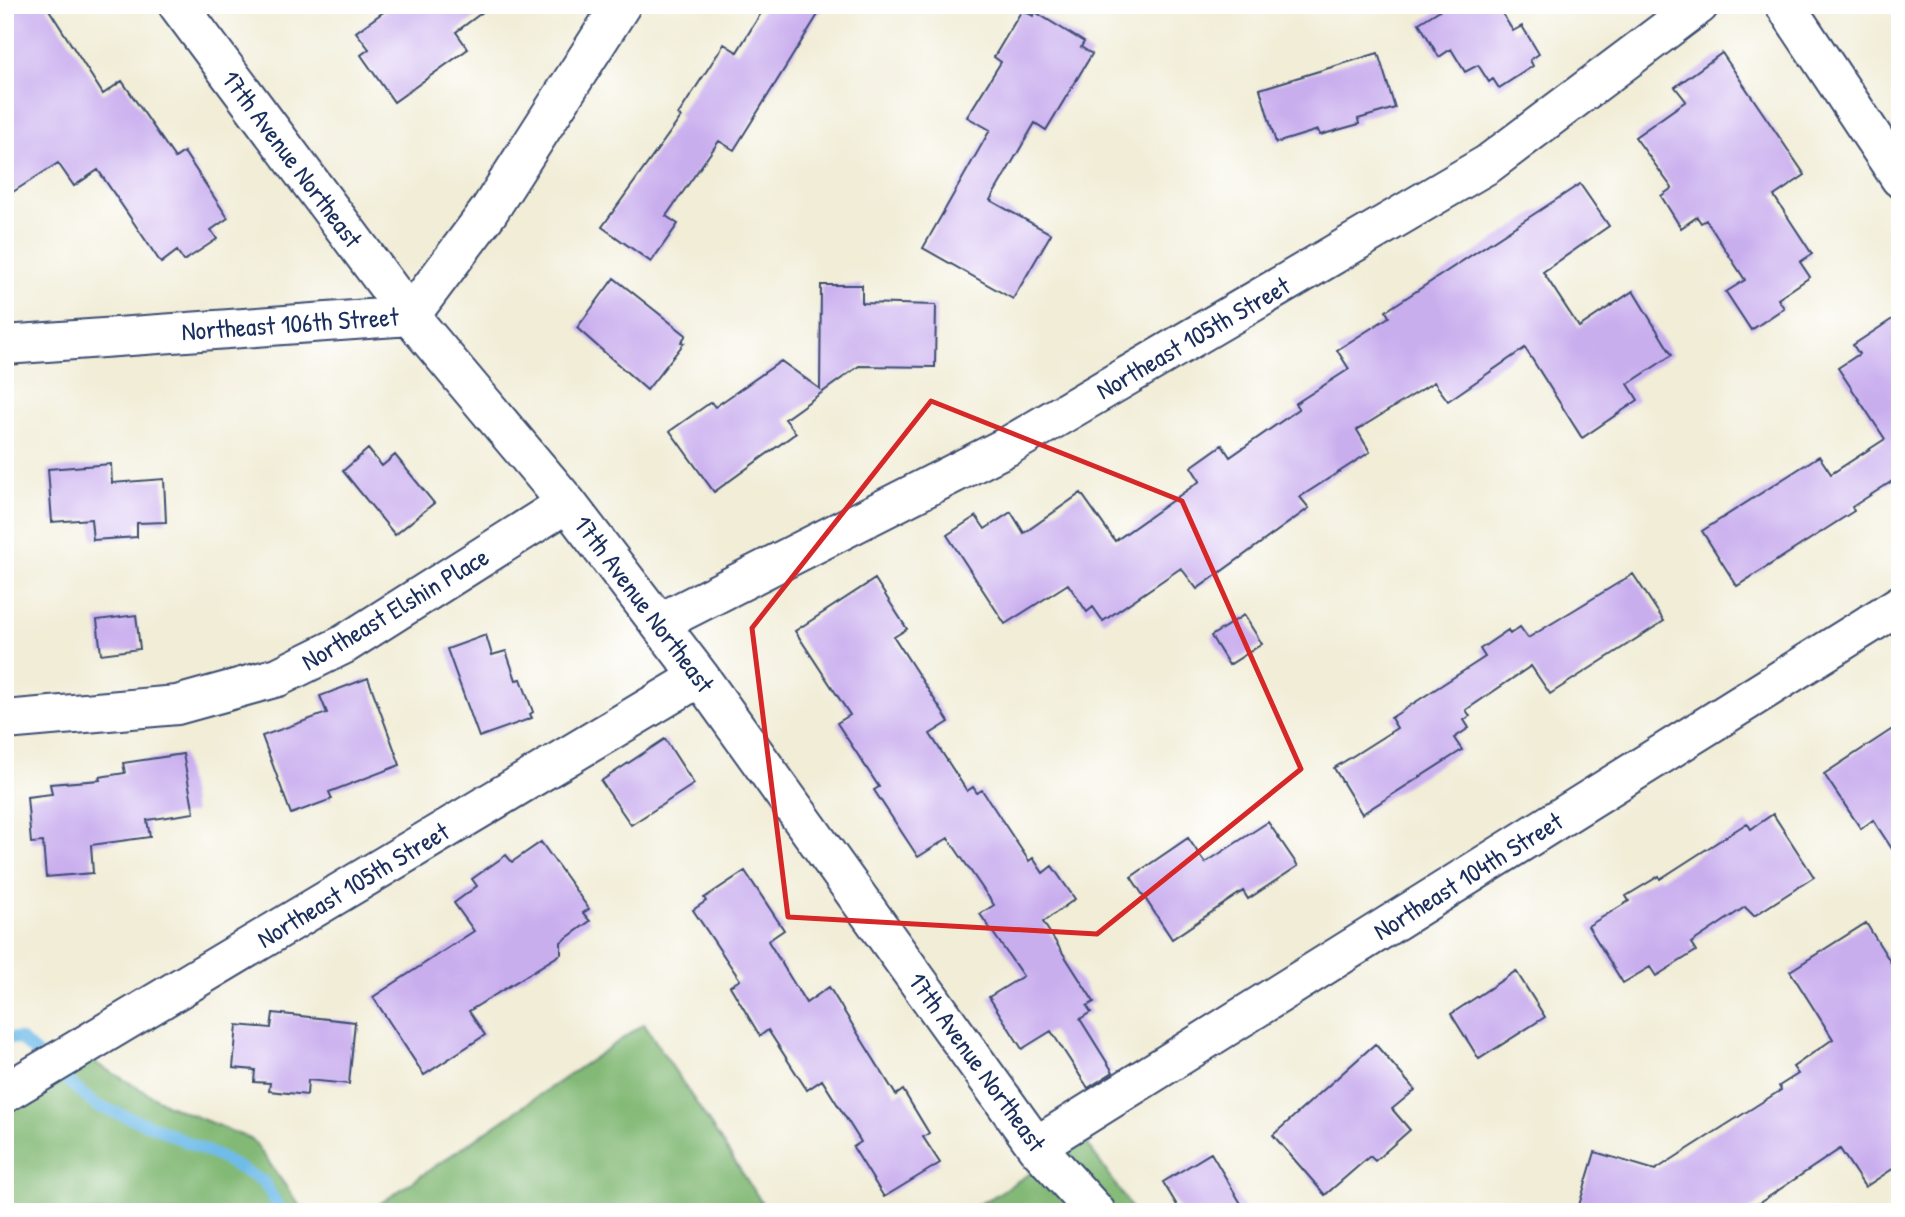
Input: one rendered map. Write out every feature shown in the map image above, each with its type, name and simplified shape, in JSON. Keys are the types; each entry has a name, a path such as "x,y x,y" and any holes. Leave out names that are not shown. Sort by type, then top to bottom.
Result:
{"street":[{"name":"17th Avenue Northeast","path":"178,5 410,316 567,503 700,677 1036,1146 1097,1212"},
{"name":"Northeast 106th Street","path":"5,345 410,316 489,211 621,5"},
{"name":"Northeast 105th Street","path":"659,623 1008,446 1488,164 1699,5"},
{"path":"1785,5 1900,178"},
{"name":"Northeast Elshin Place","path":"5,720 177,705 278,677 343,645 567,503"},
{"name":"Northeast 104th Street","path":"1036,1146 1900,605"},
{"name":"Northeast 105th Street","path":"12,1089 700,677"}],"highlighted area":[{"path":"931,401 1182,501 1301,769 1097,934 788,917 752,628"}],"green space":[{"path":"644,1024 768,1212 368,1212"},
{"path":"85,1057 168,1105 253,1140 304,1212 5,1212 5,1108"},
{"path":"1084,1139 1134,1212 963,1212 991,1198"}],"building":[{"path":"5,5 46,5 103,94 122,81 175,158 184,152 228,218 211,230 217,239 184,261 177,251 161,263 98,170 74,186 58,163 5,197"},
{"path":"393,5 492,5 456,32 468,49 394,102 361,55 369,49 356,32"},
{"path":"766,5 824,5 734,150 719,141 666,216 678,224 651,262 602,227 681,117 678,115 724,44 737,52"},
{"path":"1448,5 1497,5 1513,31 1522,26 1539,54 1530,60 1533,66 1499,88 1493,79 1489,82 1478,65 1465,72 1451,49 1439,57 1419,23"},
{"path":"1022,10 1033,16 1035,12 1084,42 1081,47 1092,54 1046,130 1035,123 990,200 1051,234 1013,299 923,248 990,130 967,117 1001,62 994,57"},
{"path":"1378,53 1395,108 1358,119 1359,124 1320,135 1318,130 1276,143 1260,89"},
{"path":"1722,53 1805,175 1774,196 1812,254 1800,262 1810,277 1778,299 1784,308 1751,330 1726,292 1745,280 1706,220 1701,223 1697,217 1681,228 1661,196 1672,188 1635,137 1686,101 1675,87"},
{"path":"1580,184 1609,226 1543,272 1579,327 1633,291 1672,355 1628,384 1638,400 1582,438 1525,348 1448,401 1434,382 1357,430 1370,452 1300,497 1309,508 1197,589 1181,568 1103,621 1093,607 1087,612 1068,584 1005,624 947,535 976,516 985,529 1011,512 1024,533 1081,493 1115,541 1200,481 1191,467 1222,445 1230,457 1299,409 1295,404 1349,369 1337,350 1389,317 1386,311"},
{"path":"614,278 686,335 681,342 684,343 647,390 577,328"},
{"path":"821,285 862,285 862,303 936,305 935,367 859,366 785,419 796,433 714,492 670,431 711,402 715,407 781,361 820,389"},
{"path":"1900,314 1900,476 1852,507 1854,511 1737,586 1702,531 1819,456 1831,474 1885,439 1838,368 1859,354 1853,345"},
{"path":"368,449 382,466 395,455 434,503 395,535 343,471"},
{"path":"111,464 112,483 164,479 166,522 137,523 137,537 93,540 91,519 52,522 48,469"},
{"path":"1633,574 1664,621 1550,694 1531,666 1466,710 1470,716 1464,720 1469,728 1454,738 1462,750 1362,814 1334,768 1397,728 1391,718 1485,657 1480,649 1508,630 1510,634 1520,627 1528,638"},
{"path":"875,579 907,629 894,637 949,722 930,734 967,791 973,787 977,793 982,790 1029,861 1033,858 1043,873 1052,866 1075,899 1043,922 1094,1002 1087,1006 1091,1012 1080,1019 1113,1072 1088,1088 1051,1031 1022,1049 989,997 1023,976 980,914 994,905 948,838 918,857 874,790 879,787 837,723 850,715 795,631"},
{"path":"136,615 140,649 101,654 97,620"},
{"path":"1244,615 1262,644 1229,665 1211,636"},
{"path":"486,635 492,655 506,651 516,680 521,679 533,712 530,714 532,718 479,737 447,649"},
{"path":"368,678 400,765 329,792 332,799 291,814 262,736 327,713 320,696"},
{"path":"1900,724 1900,861 1873,820 1861,829 1824,774"},
{"path":"665,739 694,784 631,825 601,781"},
{"path":"183,754 194,813 147,820 150,837 91,845 93,873 46,877 43,842 31,843 27,797 52,794 50,784 100,780 99,777 125,773 123,763"},
{"path":"1773,814 1814,877 1754,916 1745,907 1691,943 1696,951 1656,976 1650,967 1623,983 1588,926 1629,901 1626,896 1659,876 1660,879 1747,823 1751,829"},
{"path":"1268,822 1298,866 1248,899 1243,891 1172,939 1131,877 1188,838 1205,863"},
{"path":"541,842 589,909 583,913 590,921 561,942 561,954 469,1011 485,1035 424,1075 373,997 474,931 454,903 477,886 472,879 506,855 512,862"},
{"path":"745,871 784,930 768,941 806,1003 829,987 896,1095 903,1090 929,1133 923,1137 940,1163 884,1197 853,1147 861,1142 822,1080 807,1090 768,1030 760,1036 730,986 740,980 693,910 706,901 704,898"},
{"path":"1866,923 1900,977 1900,1164 1865,1187 1840,1149 1746,1212 1577,1212 1595,1152 1655,1170 1781,1090 1779,1086 1798,1074 1793,1067 1833,1039 1790,971"},
{"path":"1516,971 1545,1017 1479,1059 1451,1014"},
{"path":"273,1013 355,1022 349,1084 308,1080 307,1095 269,1091 270,1083 254,1082 255,1070 233,1068 237,1025 271,1028"},
{"path":"1375,1044 1415,1090 1392,1109 1410,1130 1375,1161 1370,1156 1325,1195 1273,1135"},
{"path":"1211,1153 1246,1212 1181,1212 1163,1182"}],"waterway":[{"path":"5,1037 20,1039 95,1105 155,1127 264,1182 281,1212"}]}
